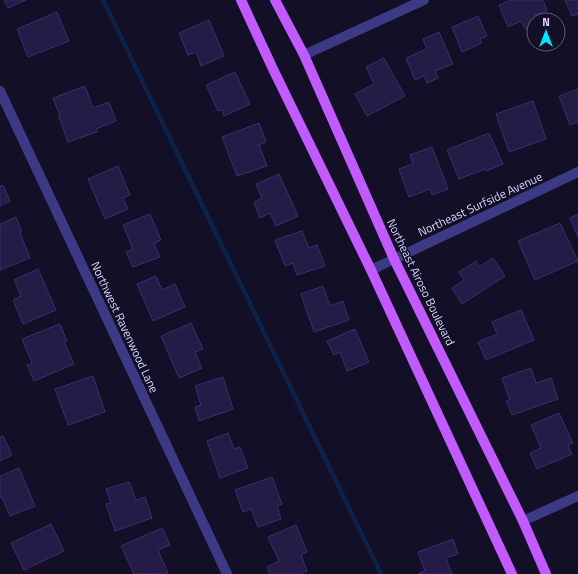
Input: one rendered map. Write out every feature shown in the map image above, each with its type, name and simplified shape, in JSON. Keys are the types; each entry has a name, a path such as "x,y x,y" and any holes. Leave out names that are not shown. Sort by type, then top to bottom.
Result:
{"main road":[{"path":"241,0 371,270 512,574"},
{"name":"Northeast Airoso Boulevard","path":"275,0 304,56 394,259 523,521 546,574"}],"street":[{"path":"304,56 424,0"},
{"name":"Northwest Ravenwood Lane","path":"0,91 227,574"},
{"name":"Northeast Surfside Avenue","path":"371,270 578,172"},
{"path":"523,521 578,496"}],"building":[{"path":"4,0 26,0 8,8"},
{"path":"511,0 543,0 547,10 542,12 526,12 525,29 521,21 508,27 499,5"},
{"path":"565,0 578,0 578,14 572,16"},
{"path":"57,12 69,41 28,57 17,29"},
{"path":"478,16 487,36 480,39 482,43 462,52 452,27"},
{"path":"209,20 224,56 201,66 196,52 188,55 179,33"},
{"path":"439,32 453,64 435,71 438,78 427,83 424,76 415,80 406,58 427,49 423,39"},
{"path":"384,58 405,96 367,116 355,94 374,84 366,67"},
{"path":"235,72 250,104 224,116 222,110 218,111 206,85"},
{"path":"85,86 93,108 109,102 116,121 96,129 97,132 68,142 53,98"},
{"path":"578,89 578,122 570,125 559,96"},
{"path":"533,101 546,139 509,152 496,114"},
{"path":"259,123 266,142 259,145 267,166 237,176 222,137"},
{"path":"489,133 503,164 459,179 447,150"},
{"path":"432,147 448,189 432,195 430,189 409,197 399,169 413,164 410,155"},
{"path":"118,166 130,195 123,198 128,209 105,219 88,179"},
{"path":"279,174 298,216 276,226 270,213 260,218 254,202 262,198 256,184"},
{"path":"3,185 10,201 0,206 0,186"},
{"path":"150,214 161,240 154,243 160,257 133,267 126,252 133,249 123,225"},
{"path":"578,214 578,237 570,218"},
{"path":"16,217 22,232 20,233 30,258 0,270 0,224"},
{"path":"560,223 578,261 535,280 518,241"},
{"path":"302,231 309,248 317,245 325,266 297,275 293,263 285,266 275,240"},
{"path":"493,258 505,276 462,304 452,288 464,280 459,272 476,261 479,267"},
{"path":"38,269 56,310 23,324 13,300 21,296 14,280"},
{"path":"156,276 162,290 175,284 185,307 153,321 137,284"},
{"path":"323,286 330,306 343,301 349,320 314,332 301,294"},
{"path":"521,310 534,340 486,360 478,342 497,334 492,322"},
{"path":"191,323 203,349 195,352 202,368 179,378 161,336"},
{"path":"60,324 67,341 64,342 74,364 34,381 27,365 32,363 22,339"},
{"path":"355,329 369,362 347,371 340,352 334,355 327,341"},
{"path":"531,368 536,383 551,378 558,399 512,415 506,401 510,400 502,378"},
{"path":"93,376 105,412 68,425 55,389"},
{"path":"223,377 233,409 199,421 195,407 201,405 195,386"},
{"path":"559,413 573,443 568,445 572,454 537,469 530,453 541,448 531,425"},
{"path":"228,433 234,449 240,447 248,468 220,478 207,441"},
{"path":"3,436 12,455 0,461 0,437"},
{"path":"19,468 35,506 10,516 2,497 0,498 0,476"},
{"path":"272,477 282,504 277,506 281,519 258,527 251,509 243,512 235,490"},
{"path":"129,482 136,500 145,497 152,518 115,531 106,504 111,503 106,489"},
{"path":"51,524 64,551 24,570 11,543"},
{"path":"296,525 307,552 301,555 307,571 299,574 270,574 267,567 279,561 268,537"},
{"path":"162,528 170,545 158,550 168,573 134,574 121,546"},
{"path":"453,539 458,554 446,558 452,574 419,574 425,571 418,552"}],"waterway":[{"path":"103,0 381,574"}]}
